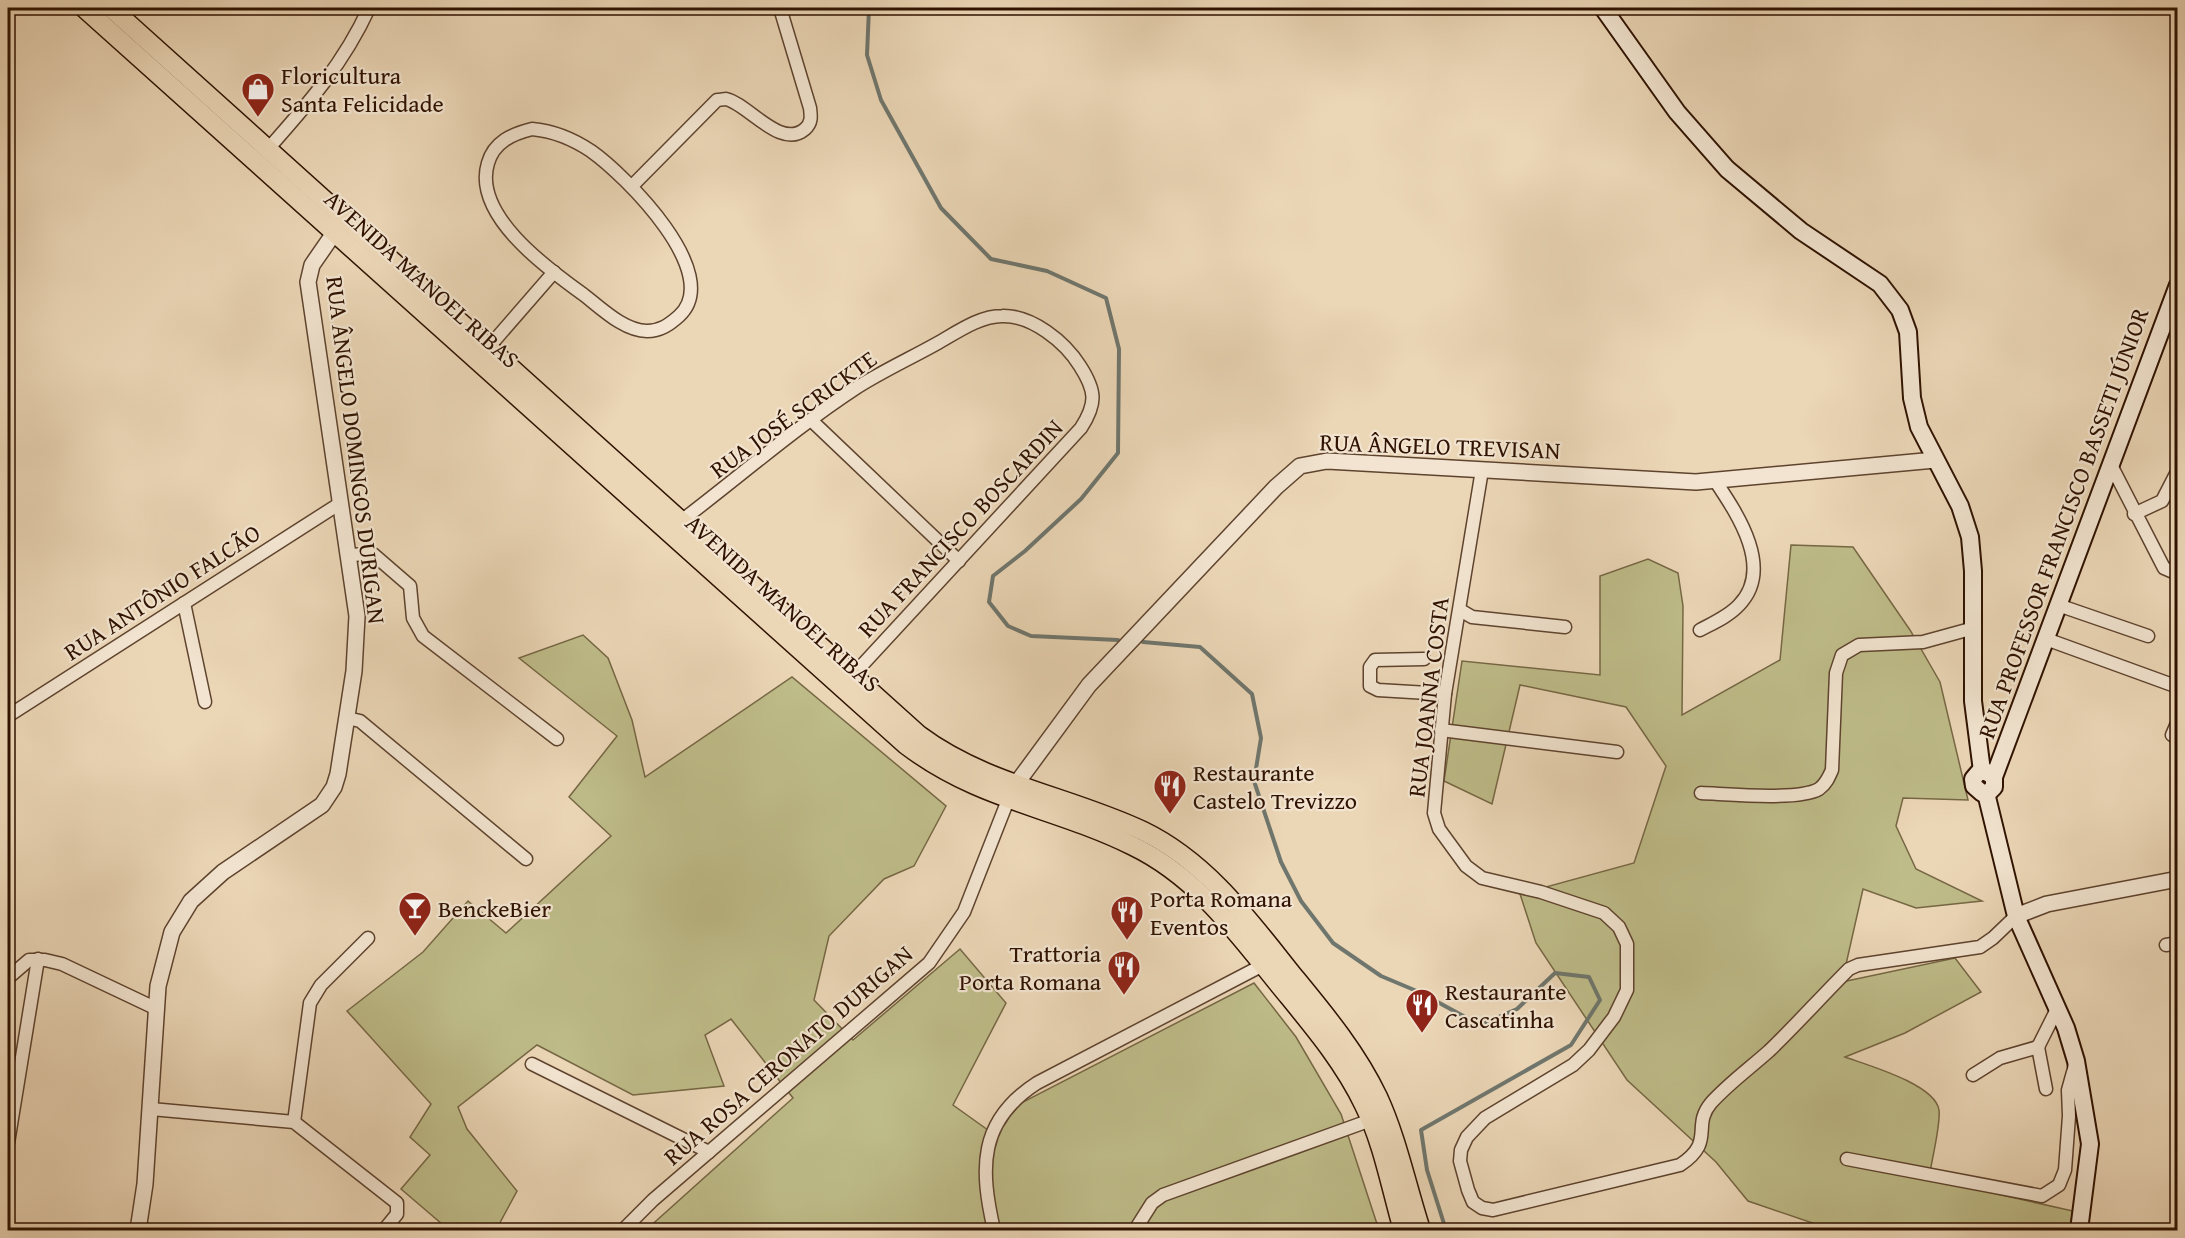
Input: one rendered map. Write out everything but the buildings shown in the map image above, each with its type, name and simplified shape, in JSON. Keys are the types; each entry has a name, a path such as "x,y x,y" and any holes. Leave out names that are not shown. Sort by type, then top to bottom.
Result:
{"main road":[{"name":"AVENIDA MANOEL RIBAS","path":"84,8 339,225 489,348 902,720 953,758 1011,792 1122,841 1163,862 1203,894 1337,1058 1377,1116 1404,1230"},
{"name":"AVENIDA MANOEL RIBAS","path":"111,8 268,149 440,328 906,745 944,771 1141,830 1188,858 1232,900 1299,982 1359,1061 1420,1230"},
{"path":"1603,8 1677,112 1721,163 1794,226 1869,276 1891,295 1905,321 1915,411 1935,460 1956,495 1970,537 1974,628 1973,701 1988,774"},
{"name":"RUA PROFESSOR FRANCISCO BASSETI JÚNIOR","path":"2016,916 1986,793 1994,787 1988,774 2046,639 2178,285"},
{"path":"440,328 471,348 483,351 489,348"},
{"path":"493,375 498,371 504,372 541,395"},
{"path":"648,514 671,524 681,521"},
{"path":"679,542 688,538 705,542"},
{"path":"808,658 842,678 853,675"},
{"path":"859,704 868,699 902,720"},
{"path":"2016,916 2057,1009 2076,1061 2090,1144 2079,1230"},
{"path":"1263,965 1272,963 1299,982"}],"street":[{"path":"268,149 328,80 369,8"},
{"path":"633,185 717,100 726,99 736,104 779,132 791,134 803,132 808,126 812,118 810,108 780,8"},
{"path":"532,129 549,131 589,150 633,185 651,207 680,252 691,288 690,300 684,311 669,324 656,331 640,331 602,308 554,272 513,235 491,204 485,186 485,171 489,158 499,143 514,134 532,129"},
{"name":"RUA ÂNGELO DOMINGOS DURIGAN","path":"138,1230 145,1184 157,1008 166,948 181,915 191,901 223,872 322,805 334,787 338,774 357,634 308,282 312,265 339,225"},
{"path":"489,348 554,272"},
{"name":"RUA JOSÉ SCRICKTE","path":"681,521 856,388 971,325 1002,316 1015,317 1041,328 1067,350 1084,373 1094,397 1093,406"},
{"name":"RUA FRANCISCO BOSCARDIN","path":"853,675 1072,439 1093,406"},
{"path":"812,421 959,561"},
{"name":"RUA ÂNGELO TREVISAN","path":"1011,792 1071,707 1116,655 1276,487 1300,466 1327,461 1674,482 1716,482 1935,460"},
{"path":"2111,465 2127,492 2134,514 2164,568 2178,574"},
{"name":"RUA JOANNA COSTA","path":"1482,470 1445,694 1434,813 1439,829 1466,866 1482,878 1541,892 1604,913 1618,927 1627,944 1627,990 1614,1017 1589,1050 1574,1065 1485,1118 1467,1137 1461,1150 1461,1161 1473,1202 1482,1208 1493,1210 1680,1165 1694,1156 1701,1146 1703,1121 1712,1103 1778,1042 1849,969 1858,965 1980,947 2016,916"},
{"path":"2134,514 2162,501 2178,470"},
{"path":"1700,630 1738,607 1747,596 1752,584 1751,547 1716,482"},
{"name":"RUA ANTÔNIO FALCÃO","path":"8,716 339,504"},
{"path":"347,555 373,554 381,559 410,586 413,618 423,636 557,739"},
{"path":"184,603 205,702"},
{"path":"2058,605 2148,636"},
{"path":"1460,610 1472,617 1565,627"},
{"path":"1701,793 1792,795 1819,789 1828,780 1832,770 1836,673 1842,655 1859,645 1923,642 1974,628"},
{"path":"2046,639 2178,687"},
{"path":"1425,659 1374,660 1370,667 1370,686 1378,690 1445,694"},
{"path":"347,718 360,721 526,859"},
{"path":"2172,735 2178,720"},
{"path":"1441,730 1617,752"},
{"name":"RUA ROSA CERONATO DURIGAN","path":"623,1230 653,1200 929,963 964,912 1011,792"},
{"path":"2016,916 2047,903 2178,879"},
{"path":"294,1122 309,1003 321,985 368,938"},
{"path":"8,1143 38,959"},
{"path":"8,978 28,960 38,959 62,964 157,1008"},
{"path":"994,1230 985,1185 986,1160 994,1128 1011,1103 1037,1083 1263,965"},
{"path":"2046,1089 2038,1047 2057,1009"},
{"path":"1973,1075 2000,1058 2038,1047"},
{"path":"1847,1159 2042,1196 2059,1185 2065,1170 2069,1116 2068,1090 2076,1061"},
{"path":"532,1064 709,1152"},
{"path":"151,1109 294,1122 394,1200 398,1207 397,1214 384,1230"},
{"path":"1136,1230 1152,1203 1163,1195 1377,1116"}],"shaded area":[{"path":"1791,545 1853,547 1910,630 1940,682 1968,800 1903,798 1896,826 1916,869 1982,901 1916,908 1863,889 1842,982 1955,958 1981,992 1905,1033 1845,1057 1899,1077 1926,1092 1935,1101 1939,1117 1929,1179 2073,1211 2069,1230 1833,1230 1748,1201 1716,1162 1627,1080 1536,943 1520,894 1634,863 1666,766 1626,707 1520,685 1492,804 1444,781 1462,661 1600,675 1600,576 1648,559 1678,573 1683,606 1682,715 1780,660"},
{"path":"583,635 608,658 632,720 645,777 792,677 946,806 914,866 884,879 829,936 814,1000 853,1040 960,949 1006,1003 953,1105 995,1135 1007,1118 1023,1102 1254,983 1296,1037 1341,1114 1379,1230 646,1230 793,1098 731,1019 705,1035 724,1086 633,1095 537,1045 458,1107 467,1129 517,1191 496,1230 449,1230 401,1189 430,1155 410,1137 431,1104 347,1011 423,952 468,901 506,933 611,836 569,797 617,736 519,658"}],"waterway":[{"path":"869,8 867,55 881,100 941,208 991,259 1047,271 1106,298 1119,349 1118,453 1081,499 1025,551 993,576 989,602 1008,626 1031,636 1118,640"},
{"path":"1143,642 1200,647 1252,694 1261,738 1254,781 1281,862 1301,901 1333,943 1381,976 1419,992 1480,1025 1517,1009 1555,973 1589,977 1600,1000 1571,1045 1421,1130 1427,1170 1446,1230"}],"place":[{"name":"Floricultura Santa Felicidade","path":"258,118"},
{"name":"Restaurante Castelo Trevizzo","path":"1170,815"},
{"name":"BenckeBier","path":"415,937"},
{"name":"Porta Romana Eventos","path":"1127,941"},
{"name":"Trattoria Porta Romana","path":"1124,996"},
{"name":"Restaurante Cascatinha","path":"1422,1034"}]}
